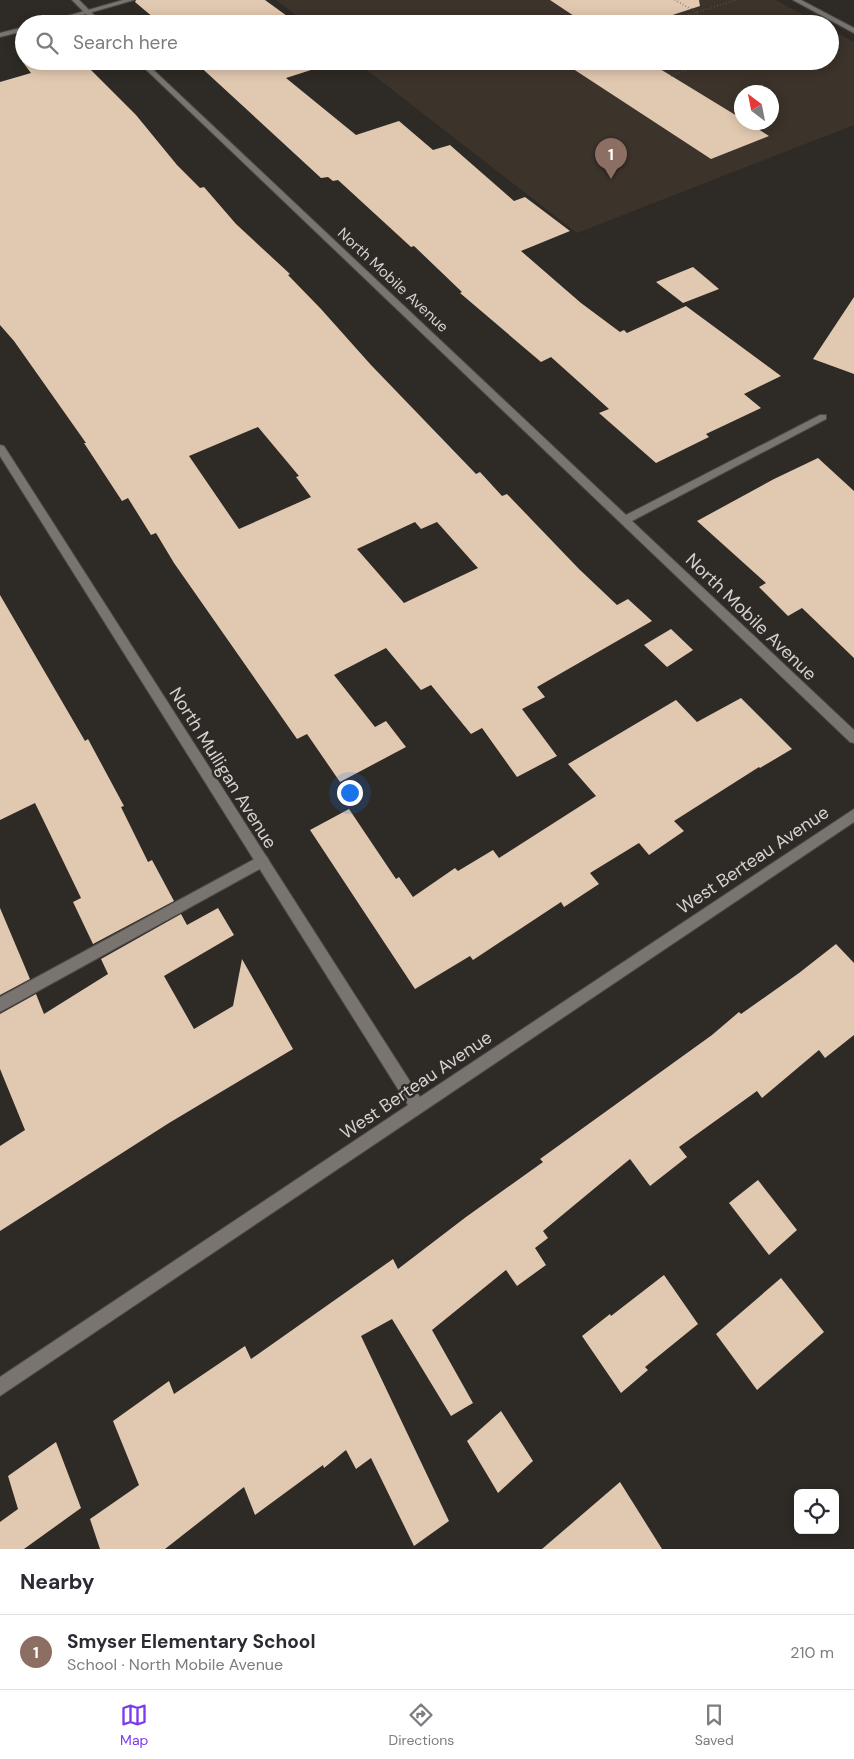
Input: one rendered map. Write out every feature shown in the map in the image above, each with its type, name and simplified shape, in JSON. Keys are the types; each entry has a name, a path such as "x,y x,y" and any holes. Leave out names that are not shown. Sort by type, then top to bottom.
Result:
{"street":[{"path":"75,0 90,15"},
{"path":"76,15 131,0"},
{"path":"796,0 824,15"},
{"path":"839,23 854,31"},
{"path":"0,35 15,31"},
{"name":"North Mobile Avenue","path":"150,70 854,738"},
{"path":"625,520 823,417"},
{"name":"North Mulligan Avenue","path":"0,448 418,1107"},
{"name":"West Berteau Avenue","path":"0,1387 854,816"},
{"path":"0,1005 262,861"}],"path":[{"path":"676,0 696,12 697,15"},
{"path":"687,15 736,0"},
{"path":"672,76 686,70"}],"shaded area":[{"path":"276,0 776,0 804,15 295,15"},
{"path":"839,34 854,42 854,125 577,233 367,70 839,70"}],"building":[{"path":"136,0 265,0 286,15 150,15 135,2"},
{"path":"550,0 699,0 700,6 672,15 572,15"},
{"path":"29,70 91,70 136,115 177,165 200,188 204,187 236,224 290,274 288,275 371,365 476,474 480,472 502,496 507,494 579,569 617,605 628,599 652,621 537,687 545,697 522,709 557,756 517,777 482,728 471,734 431,685 421,690 386,648 334,675 375,727 386,721 406,747 340,782 307,734 297,739 174,563 156,533 151,535 128,498 122,501 84,443 86,443 14,341 0,325 0,82 31,73","holes":["258,427 299,476 296,477 311,497 239,529 189,456","415,522 421,529 437,522 478,568 404,603 357,549"]},
{"path":"204,70 311,70 286,78 356,135 399,121 433,150 450,145 514,201 525,197 570,231 521,251 581,303 620,332 624,330 627,333 686,306 781,376 744,394 761,408 706,434 709,437 656,463 599,413 609,409 551,357 541,362 460,293 462,292 414,246 411,247 338,180 333,181 328,177 321,178"},
{"path":"575,70 662,70 734,114 734,130 760,130 769,136 711,159"},
{"path":"693,267 719,289 683,303 656,282"},
{"path":"854,297 854,374 813,359"},
{"path":"818,458 854,491 854,658 802,608 788,616 759,587 766,583 697,521 774,479"},
{"path":"0,595 85,741 88,739 124,806 121,807 148,862 152,860 174,901 93,944 73,902 81,898 35,803 0,820"},
{"path":"671,629 693,650 667,667 644,645"},
{"path":"741,698 792,749 759,767 674,821 684,831 649,855 639,843 590,873 599,884 564,907 561,902 473,960 470,956 415,989 310,830 349,809 396,879 399,877 413,897 455,868 458,871 493,850 499,858 596,796 568,764 676,700 697,722"},
{"path":"0,908 30,979 0,995"},
{"path":"218,908 234,935 164,976 194,1029 233,1006 242,959 293,1049 169,1123 0,1231 0,1146 25,1130 0,1069 0,1014 36,994 44,1014 108,974 101,959 181,914 187,925"},
{"path":"836,944 854,963 854,1035 825,1058 819,1050 762,1098 757,1091 679,1147 687,1157 650,1186 630,1159 543,1231 548,1238 535,1248 546,1265 517,1286 506,1270 432,1330 473,1403 451,1416 392,1319 361,1336 449,1521 414,1546 371,1458 356,1469 346,1450 324,1468 323,1465 255,1515 244,1487 165,1549 100,1549 90,1519 139,1485 113,1421 169,1381 174,1394 245,1346 251,1359 393,1259 398,1269 543,1162 540,1159 712,1035 739,1012 741,1014"},
{"path":"758,1180 797,1230 769,1255 729,1203"},
{"path":"664,1275 698,1324 645,1367 648,1370 621,1393 582,1336"},
{"path":"781,1278 824,1332 757,1390 716,1334"},
{"path":"501,1411 533,1461 498,1493 467,1441"},
{"path":"56,1442 81,1508 24,1549 0,1549 0,1522 18,1509 8,1476"},
{"path":"620,1482 662,1549 542,1549"}],"place":[{"name":"Smyser Elementary School","path":"611,179"}]}
